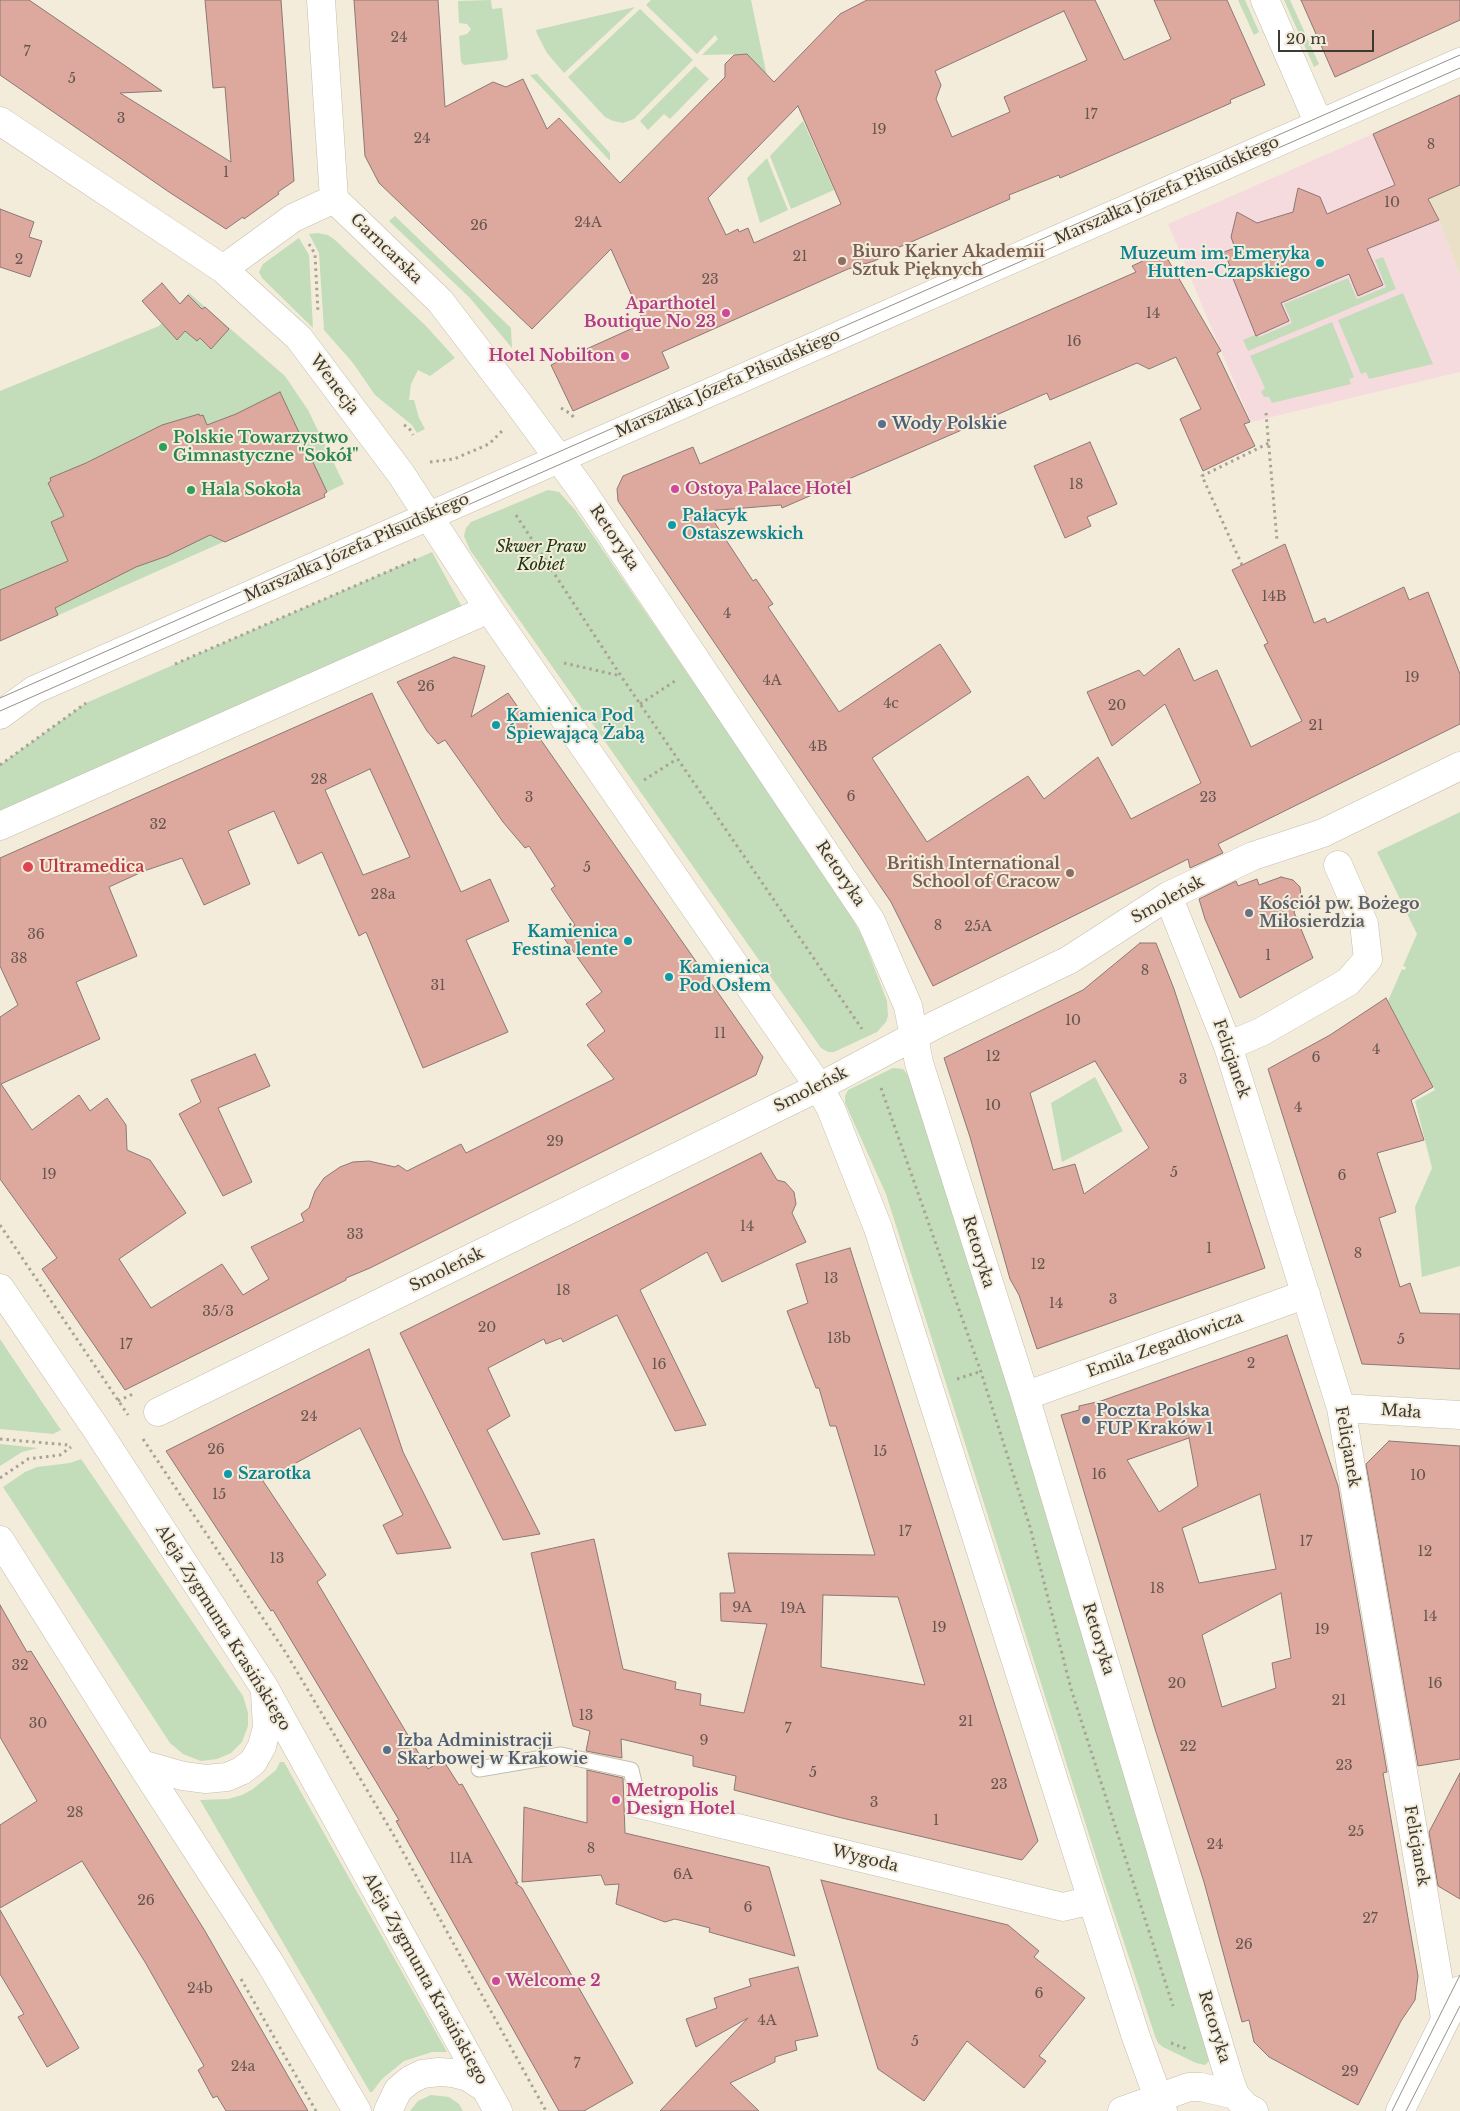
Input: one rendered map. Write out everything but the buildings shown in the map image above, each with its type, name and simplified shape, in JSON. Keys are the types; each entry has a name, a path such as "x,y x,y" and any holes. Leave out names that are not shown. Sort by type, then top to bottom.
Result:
{"street":[{"path":"223,270 293,218 334,199 321,0"},
{"path":"1265,0 1319,124"},
{"name":"Marszałka Józefa Piłsudskiego","path":"0,715 34,690 1460,62"},
{"name":"Wenecja","path":"0,121 223,270 299,338 376,440 429,516"},
{"name":"Garncarska","path":"334,199 440,301 558,459"},
{"name":"Retoryka","path":"558,459 871,921 908,1006 919,1063 1012,1361 1025,1396 1244,2103"},
{"path":"429,516 489,609 819,1087 831,1109 869,1201 1136,2037 1161,2104"},
{"path":"0,826 489,609"},
{"name":"Smoleńsk","path":"158,1412 819,1087 915,1036 1069,960 1168,896 1253,856 1323,833 1460,766"},
{"path":"1228,1046 1261,1032 1348,982 1368,959 1364,924 1338,865"},
{"name":"Felicjanek","path":"1168,896 1228,1046 1341,1408 1445,2018"},
{"name":"Aleja Zygmunta Krasińskiego","path":"0,1288 97,1430 264,1687 498,2111"},
{"name":"Emila Zegadłowicza","path":"1025,1396 1306,1294"},
{"name":"Mała","path":"1341,1408 1460,1415"},
{"path":"0,1540 270,1964 357,2111"},
{"path":"141,1764 183,1776 206,1779 228,1778 241,1772 253,1762 262,1746 266,1727 264,1687"},
{"name":"Wygoda","path":"639,1804 1063,1907 1092,1900"},
{"path":"1400,2111 1460,1990"},
{"path":"388,2111 398,2090 410,2080 422,2074 453,2073 468,2078 485,2088"},
{"path":"1122,2111 1161,2104 1189,2087 1201,2086 1244,2103"}],"lane":[{"path":"479,1769 561,1755 631,1770 639,1804"}],"path":[{"path":"558,406 571,414"},
{"path":"1266,413 1277,540"},
{"path":"427,463 454,459 489,444 505,427"},
{"path":"1242,565 1202,476 1269,444"},
{"path":"516,515 621,676 862,1029"},
{"path":"167,668 425,556"},
{"path":"556,661 621,676"},
{"path":"640,704 681,678"},
{"path":"0,765 94,699"},
{"path":"644,780 677,759"},
{"path":"880,1084 981,1372 1030,1527 1071,1689 1175,2011"},
{"path":"930,1388 1012,1361"},
{"path":"0,1439 75,1445 60,1454 28,1459 0,1478"},
{"path":"1184,2040 1187,2049"}],"shaded area":[{"path":"1460,95 1460,275 1438,218 1427,198 1424,198 1393,125"},
{"name":"Muzeum im. Emeryka Hutten-Czapskiego","path":"1393,125 1424,198 1427,197 1438,218 1460,275 1460,372 1251,422 1168,224"}],"green space":[{"path":"491,0 492,9 502,8 508,57 506,60 464,65 461,62 459,36 467,34 471,29 467,24 459,23 458,1"},
{"path":"651,0 751,0 769,86 757,76 756,63 747,54 702,55 718,39 715,35 697,54 646,5"},
{"path":"1238,0 1245,0 1259,32 1254,35"},
{"path":"1284,0 1290,0 1319,64 1314,67"},
{"path":"635,7 564,73 547,53 537,34 536,30"},
{"path":"640,9 693,60 634,119 623,123 605,117 568,77"},
{"path":"695,66 709,79 670,119 664,114 648,130 640,121"},
{"path":"537,74 610,153 610,161 530,75"},
{"path":"803,121 834,190 791,209 770,156"},
{"path":"767,158 788,210 760,223 747,178"},
{"path":"395,216 511,328 512,348 470,298 389,221"},
{"path":"309,234 328,235 335,240 426,326 455,358 430,376 418,370 411,384 409,400 414,400 419,418 425,429 417,433 412,425 375,395 353,363 324,330 319,253"},
{"path":"299,238 309,255 313,328 262,278 259,272 263,264"},
{"path":"1383,257 1396,289 1248,351 1243,340 1257,334 1259,337 1292,323 1284,304 1348,278 1357,299 1386,287 1375,260"},
{"name":"Polskie Towarzystwo Gimnastyczne \"Sokół\"","path":"189,293 285,376 308,410 344,484 221,543 0,641 0,391 159,326"},
{"path":"1403,293 1433,364 1369,379 1366,372 1361,374 1338,320"},
{"path":"1332,322 1354,377 1349,379 1351,384 1272,403 1269,397 1264,397 1261,392 1265,388 1250,356"},
{"name":"Skwer Praw Kobiet","path":"548,490 559,492 576,511 840,895 863,938 887,1001 888,1016 886,1022 877,1032 834,1052 828,1052 821,1048 470,550 464,536 466,528 471,522"},
{"path":"432,552 468,618 0,825 0,765 86,703"},
{"path":"1460,812 1460,1266 1422,1277 1415,1207 1432,1168 1415,1101 1435,1090 1388,1001 1402,969 1405,970 1406,967 1403,966 1417,934 1377,852"},
{"path":"893,1068 903,1069 909,1076 1144,1818 1211,2059 1205,2065 1196,2063 1163,2047 1158,2043 1155,2036 1103,1879 886,1194 845,1103 845,1096 848,1090"},
{"path":"1095,1077 1123,1131 1062,1162 1051,1103"},
{"path":"0,1339 61,1430 53,1434 0,1429"},
{"path":"0,1444 38,1448 22,1452 0,1466"},
{"path":"81,1459 243,1696 248,1713 248,1726 242,1742 231,1753 217,1759 201,1761 183,1754 170,1743 3,1487 25,1472 37,1467 70,1463"},
{"path":"280,1762 284,1762 447,2052 432,2052 404,2061 382,2079 372,2092 370,2092 200,1800 228,1799 242,1795 253,1789 276,1770"},
{"path":"431,2095 449,2097 459,2104 463,2111 410,2111 418,2101"}],"tram line":[{"path":"0,698 1460,55"},
{"path":"0,711 1460,68"},
{"path":"1392,2111 1460,1975"},
{"path":"1406,2111 1460,2006"}],"place":[{"name":"Biuro Karier Akademii Sztuk Pięknych","path":"842,261"},
{"name":"Muzeum im. Emeryka Hutten-Czapskiego","path":"1320,263"},
{"name":"Aparthotel Boutique No 23","path":"726,313"},
{"name":"Hotel Nobilton","path":"625,356"},
{"name":"Wody Polskie","path":"882,424"},
{"name":"Polskie Towarzystwo Gimnastyczne \"Sokół\"","path":"163,447"},
{"name":"Ostoya Palace Hotel","path":"675,489"},
{"name":"Hala Sokoła","path":"191,490"},
{"name":"Pałacyk Ostaszewskich","path":"672,525"},
{"name":"Kamienica Pod Śpiewającą Żabą","path":"496,725"},
{"name":"Ultramedica","path":"28,867"},
{"name":"British International School of Cracow","path":"1070,873"},
{"name":"Kościół pw. Bożego Miłosierdzia","path":"1249,913"},
{"name":"Kamienica Festina lente","path":"628,941"},
{"name":"Kamienica Pod Osłem","path":"669,977"},
{"name":"Poczta Polska FUP Kraków 1","path":"1086,1420"},
{"name":"Szarotka","path":"228,1474"},
{"name":"Izba Administracji Skarbowej w Krakowie","path":"387,1750"},
{"name":"Metropolis Design Hotel","path":"616,1800"},
{"name":"Welcome 2","path":"496,1981"}]}
